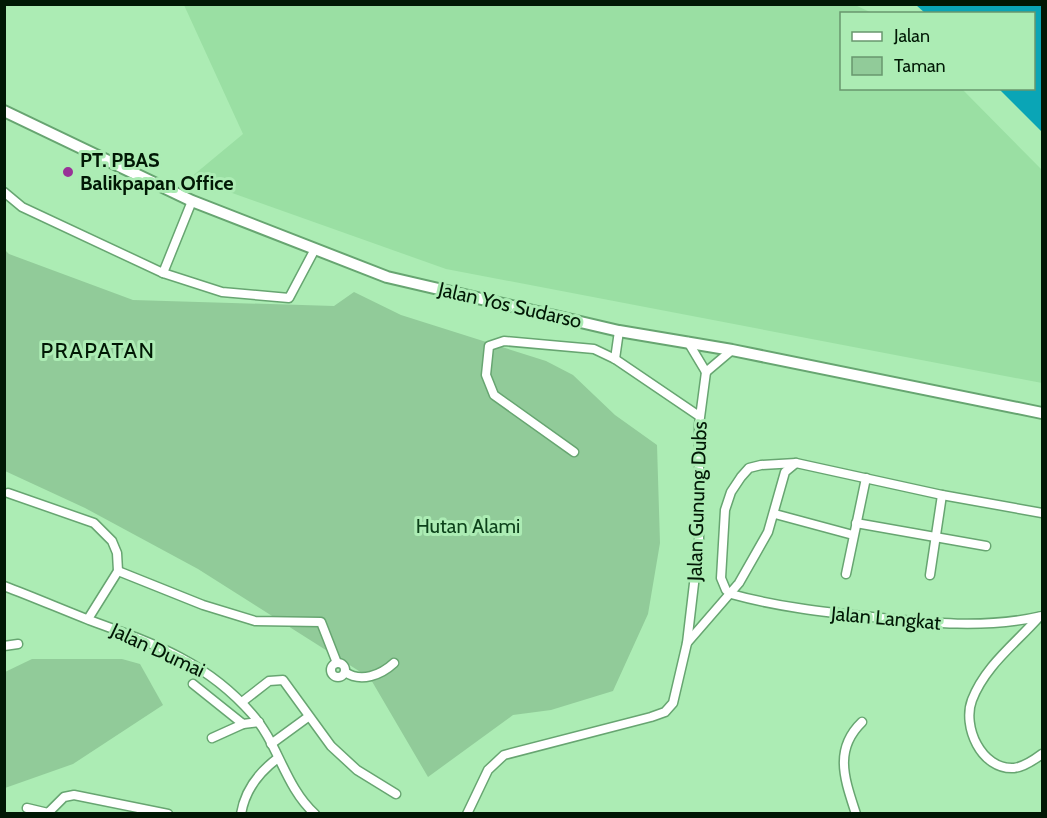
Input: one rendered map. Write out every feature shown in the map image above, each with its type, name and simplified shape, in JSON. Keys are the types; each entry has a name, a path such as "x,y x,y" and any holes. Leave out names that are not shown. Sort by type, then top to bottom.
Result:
{"main road":[{"name":"Jalan Yos Sudarso","path":"4,111 192,201 387,277 619,331 732,350 1042,413"}],"street":[{"path":"4,192 22,207 163,273 222,292 289,298 315,249"},
{"path":"163,273 192,201"},
{"path":"615,359 619,331"},
{"path":"574,452 494,395 488,385 486,375 489,346 504,341 582,346 615,359 699,416"},
{"path":"688,342 706,372 732,350"},
{"name":"Jalan Gunung Dubs","path":"467,813 488,770 504,754 665,712 677,694 687,643 699,541 699,416 706,372"},
{"path":"731,594 726,590 721,578 725,510 731,492 749,468 796,463 942,495 1042,513"},
{"path":"687,643 731,594 768,532 775,514 782,478 785,472 796,463"},
{"path":"846,574 866,478"},
{"path":"6,494 94,523 112,541 117,553 118,571 88,620"},
{"path":"930,575 942,495"},
{"path":"775,514 853,535"},
{"path":"856,523 986,546"},
{"path":"118,571 203,605 255,621 321,622 337,663 332,665 332,673 339,677 345,672 354,676 376,675 394,663"},
{"name":"Jalan Dumai","path":"4,586 88,620 147,640 185,659 218,680 242,702 259,722 278,758 315,813"},
{"name":"Jalan Langkat","path":"731,594 774,606 910,621 971,625 999,624 1041,617"},
{"path":"1041,617 981,680 971,702 969,715 978,748 988,759 1008,768 1016,768 1042,754"},
{"path":"4,646 18,644"},
{"path":"242,702 276,678 283,680 308,717 346,761 396,794"},
{"path":"193,684 243,724"},
{"path":"271,744 308,717"},
{"path":"212,738 243,724 259,722"},
{"path":"856,813 844,772 844,762 851,733 862,722"},
{"path":"241,813 245,798 256,778 278,758"},
{"path":"27,808 48,813 64,797 74,795 168,813"}],"shaded area":[{"path":"184,5 855,5 870,12 840,12 840,90 963,90 1042,170 1042,383 446,269 190,178 243,134"}],"green space":[{"name":"Hutan Alami","path":"4,249 9,254 133,300 334,306 354,292 401,315 546,361 573,375 615,415 657,445 660,543 648,614 613,691 551,710 513,715 428,777 370,678 198,569 85,508 5,471"},
{"path":"32,659 122,659 140,664 163,705 73,764 5,788 5,672"}],"water":[{"path":"916,5 1042,5 1042,132 1000,90 1035,90 1035,12 924,12"}],"place":[{"name":"PT. PBAS Balikpapan Office","path":"68,172"}],"district":[{"name":"PRAPATAN","path":"98,350"}]}
